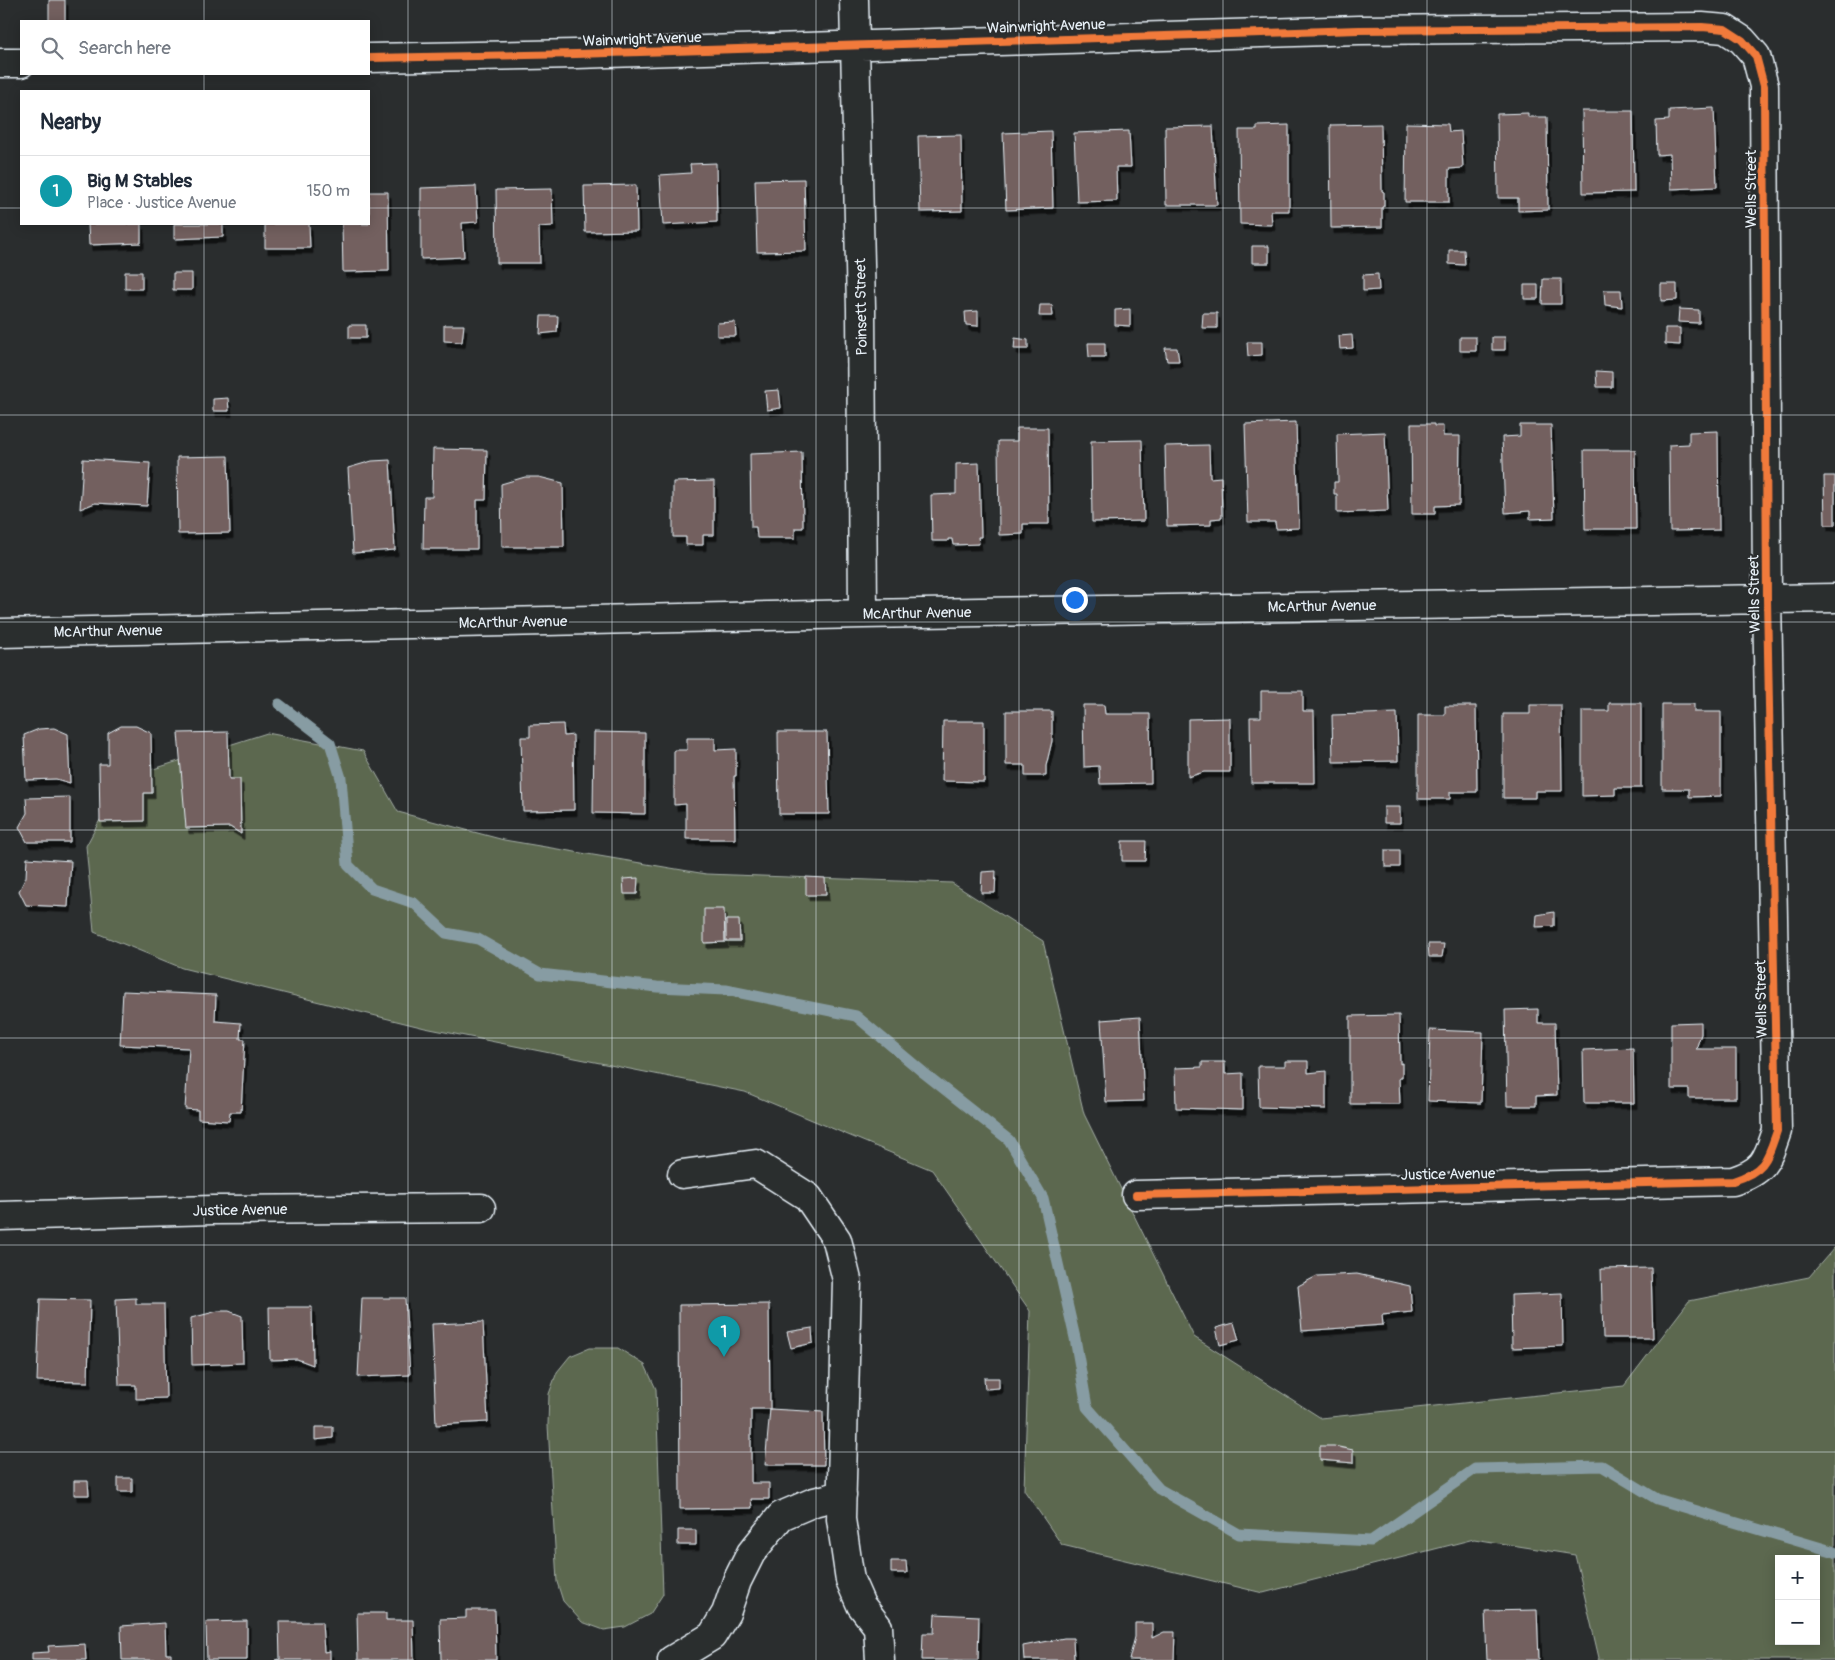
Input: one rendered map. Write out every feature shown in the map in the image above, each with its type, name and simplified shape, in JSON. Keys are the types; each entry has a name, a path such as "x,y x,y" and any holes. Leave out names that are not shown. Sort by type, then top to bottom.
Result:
{"street":[{"name":"Poinsett Street","path":"854,0 861,308 864,614"},
{"name":"Wainwright Avenue","path":"370,58 576,54 1359,30 1692,27 1725,29"},
{"name":"Wells Street","path":"1725,29 1742,40 1756,56 1764,86 1767,599 1777,1131 1767,1159 1758,1170"},
{"path":"0,63 20,63"},
{"name":"McArthur Avenue","path":"0,633 864,614 1835,598"},
{"path":"682,1174 756,1164 808,1196 837,1240 847,1280 841,1519 850,1580 861,1605 878,1627 880,1660"},
{"name":"Justice Avenue","path":"1136,1195 1733,1181 1746,1177 1758,1170"},
{"name":"Justice Avenue","path":"0,1216 213,1210 481,1208"},
{"path":"672,1660 712,1636 726,1613 737,1581 751,1553 781,1516 814,1502 842,1495"}],"green space":[{"path":"267,733 363,751 398,812 504,840 706,874 952,883 1043,941 1084,1114 1194,1337 1321,1418 1624,1386 1689,1301 1809,1277 1835,1247 1835,1660 1598,1660 1575,1555 1474,1539 1263,1593 1062,1545 1024,1490 1030,1311 932,1170 745,1092 425,1028 182,968 94,932 86,846 122,779"},
{"path":"589,1348 618,1348 645,1365 656,1389 663,1594 650,1614 625,1627 604,1630 582,1622 563,1601 557,1582 548,1425 549,1394 557,1372 570,1356"}],"building":[{"path":"49,0 65,0 65,20 49,20"},
{"path":"1714,108 1717,187 1671,189 1670,154 1657,155 1656,121 1669,120 1669,110"},
{"path":"1582,111 1633,111 1634,192 1583,193"},
{"path":"1528,113 1528,117 1547,117 1548,210 1518,211 1518,198 1498,198 1497,114"},
{"path":"1406,123 1448,124 1449,132 1461,131 1463,168 1449,169 1449,202 1405,202"},
{"path":"1381,124 1382,191 1384,192 1382,227 1331,228 1330,125"},
{"path":"1289,125 1289,211 1271,211 1272,225 1240,224 1239,130 1257,130 1257,126"},
{"path":"1213,126 1217,205 1166,205 1165,127"},
{"path":"1051,131 1053,208 1006,210 1003,133"},
{"path":"1129,131 1131,167 1116,167 1117,201 1077,202 1074,133"},
{"path":"961,135 962,211 920,212 918,136"},
{"path":"716,163 717,222 663,225 660,175 691,173 690,164"},
{"path":"804,179 806,251 757,252 755,180"},
{"path":"636,185 637,231 585,232 584,186"},
{"path":"476,186 478,222 462,223 464,257 421,259 421,188"},
{"path":"552,189 553,226 539,227 540,263 497,263 496,190"},
{"path":"370,192 388,192 389,271 343,272 342,225 370,225"},
{"path":"88,225 141,225 141,243 89,245"},
{"path":"174,225 223,225 223,237 174,239"},
{"path":"265,225 309,225 310,248 265,248"},
{"path":"1252,246 1269,246 1269,263 1252,263"},
{"path":"1449,250 1464,250 1465,265 1449,264"},
{"path":"125,272 142,272 142,289 125,289"},
{"path":"173,273 192,273 192,290 173,290"},
{"path":"1378,274 1379,290 1363,291 1363,275"},
{"path":"1543,279 1561,279 1561,304 1542,304"},
{"path":"1661,284 1677,284 1677,300 1661,301"},
{"path":"1524,285 1538,285 1538,299 1524,299"},
{"path":"1604,290 1621,290 1622,307 1605,305"},
{"path":"1040,305 1052,305 1053,316 1039,316"},
{"path":"1130,309 1130,326 1115,325 1115,310"},
{"path":"1679,309 1699,310 1699,323 1678,322"},
{"path":"978,311 978,326 966,325 965,312"},
{"path":"1203,313 1217,313 1217,328 1202,328"},
{"path":"541,316 558,316 557,332 540,334"},
{"path":"735,322 736,336 717,336 717,323"},
{"path":"349,325 366,325 366,338 349,338"},
{"path":"444,325 464,325 462,342 444,341"},
{"path":"1665,328 1680,328 1680,345 1665,344"},
{"path":"1352,335 1353,348 1340,349 1339,336"},
{"path":"1460,337 1476,337 1476,351 1460,351"},
{"path":"1492,337 1505,337 1505,350 1492,350"},
{"path":"1015,338 1028,340 1028,349 1014,349"},
{"path":"1247,342 1262,342 1262,355 1248,356"},
{"path":"1088,343 1105,343 1105,357 1089,357"},
{"path":"1165,348 1177,348 1179,361 1167,361"},
{"path":"1596,371 1612,372 1612,387 1597,387"},
{"path":"779,390 781,408 767,410 765,391"},
{"path":"228,398 229,411 213,411 213,399"},
{"path":"1296,422 1299,528 1276,529 1275,522 1248,522 1245,424"},
{"path":"1411,424 1443,426 1443,436 1460,436 1459,505 1435,506 1435,514 1412,514"},
{"path":"1520,425 1551,425 1554,518 1530,519 1530,511 1505,513 1502,437 1520,436"},
{"path":"1017,428 1048,428 1049,524 1023,524 1023,534 999,535 998,441 1017,441"},
{"path":"1718,431 1719,530 1670,531 1669,445 1689,444 1689,432"},
{"path":"1385,432 1388,511 1337,513 1337,494 1334,494 1334,482 1338,482 1337,434"},
{"path":"1142,440 1144,521 1092,522 1091,441"},
{"path":"1209,445 1210,478 1221,477 1222,518 1211,519 1211,525 1167,526 1165,446"},
{"path":"433,449 487,450 486,500 477,500 477,549 423,549 424,497 432,497"},
{"path":"1584,450 1635,450 1636,529 1585,529"},
{"path":"802,452 803,528 795,528 795,538 757,538 756,527 751,527 750,454"},
{"path":"228,456 230,533 178,534 177,457"},
{"path":"83,459 150,463 147,506 95,503 80,509"},
{"path":"390,460 395,550 353,553 348,468 372,461"},
{"path":"979,463 981,537 978,537 979,544 953,545 952,539 948,539 948,541 932,541 931,495 956,494 956,464"},
{"path":"1824,476 1835,476 1835,525 1825,525"},
{"path":"525,477 539,477 563,483 564,547 502,547 501,484"},
{"path":"714,481 714,535 703,535 703,545 686,545 686,537 673,537 673,482"},
{"path":"1261,691 1303,691 1303,711 1314,711 1315,783 1251,783 1250,717 1261,717"},
{"path":"1609,703 1641,703 1641,788 1615,788 1615,795 1582,796 1582,711 1609,711"},
{"path":"1662,704 1694,704 1694,712 1721,712 1721,796 1689,797 1689,789 1662,789"},
{"path":"1083,705 1104,705 1105,714 1150,714 1151,783 1100,784 1099,766 1084,767"},
{"path":"1530,705 1561,705 1562,791 1535,791 1535,798 1503,798 1503,714 1530,714"},
{"path":"1445,706 1476,706 1477,792 1450,792 1450,799 1418,799 1418,715 1445,715"},
{"path":"1006,711 1052,711 1052,741 1046,766 1046,776 1025,776 1025,765 1006,765"},
{"path":"1397,713 1398,761 1333,762 1332,715"},
{"path":"1230,718 1230,772 1204,772 1188,777 1188,719"},
{"path":"943,721 984,721 984,782 942,781"},
{"path":"563,724 564,736 573,735 574,810 523,811 521,737 530,737 530,725"},
{"path":"121,726 136,726 151,733 152,793 144,793 144,821 100,822 99,764 108,764 108,733"},
{"path":"54,728 68,734 70,783 56,779 26,780 24,735 39,729"},
{"path":"228,732 229,779 240,779 241,834 230,827 186,828 178,733"},
{"path":"594,732 645,733 645,814 593,813"},
{"path":"778,732 827,732 829,814 779,814"},
{"path":"687,738 715,738 715,750 736,749 736,776 734,776 735,839 686,839 686,804 674,805 674,750 687,750"},
{"path":"70,797 70,842 27,842 19,827 27,813 26,798"},
{"path":"1384,807 1400,807 1400,823 1384,823"},
{"path":"1122,841 1146,841 1145,861 1122,861"},
{"path":"1385,850 1400,850 1400,867 1385,867"},
{"path":"27,858 71,861 68,907 26,905 19,891 26,877"},
{"path":"996,871 995,893 981,893 982,872"},
{"path":"806,877 825,878 826,895 806,895"},
{"path":"638,878 637,894 624,894 623,879"},
{"path":"704,909 724,909 725,942 704,943"},
{"path":"1554,912 1554,926 1536,927 1537,915"},
{"path":"726,920 739,920 740,941 726,941"},
{"path":"1428,944 1444,944 1442,957 1429,957"},
{"path":"123,991 216,995 215,1021 241,1023 240,1039 245,1039 241,1112 230,1112 229,1121 198,1119 198,1110 185,1109 189,1048 120,1045"},
{"path":"1538,1009 1538,1023 1555,1023 1557,1095 1536,1096 1536,1106 1507,1106 1505,1010"},
{"path":"1399,1015 1400,1064 1402,1063 1402,1078 1399,1078 1400,1104 1350,1104 1350,1016"},
{"path":"1140,1017 1144,1101 1106,1102 1101,1020"},
{"path":"1701,1022 1701,1034 1696,1049 1736,1049 1736,1098 1689,1098 1689,1089 1671,1089 1671,1023"},
{"path":"1430,1030 1483,1032 1481,1103 1428,1101"},
{"path":"1633,1048 1634,1103 1584,1103 1583,1050"},
{"path":"1285,1061 1308,1061 1308,1073 1326,1071 1326,1109 1259,1107 1258,1066 1285,1066"},
{"path":"1202,1062 1225,1062 1225,1074 1243,1073 1243,1110 1176,1108 1175,1068 1202,1067"},
{"path":"1651,1268 1653,1338 1603,1338 1601,1269"},
{"path":"1357,1274 1410,1286 1412,1312 1382,1315 1383,1325 1302,1331 1298,1286 1317,1276"},
{"path":"1562,1293 1563,1346 1512,1348 1511,1295"},
{"path":"136,1298 136,1304 164,1304 166,1398 136,1399 136,1385 119,1385 116,1299"},
{"path":"362,1298 405,1298 410,1375 358,1377"},
{"path":"40,1299 90,1300 88,1382 37,1381"},
{"path":"769,1304 770,1409 751,1409 751,1483 769,1483 769,1499 751,1499 752,1508 680,1509 679,1305"},
{"path":"269,1307 312,1307 313,1365 297,1359 270,1360"},
{"path":"218,1311 229,1311 242,1316 243,1363 192,1365 191,1318"},
{"path":"483,1322 488,1422 436,1425 432,1324"},
{"path":"1234,1323 1239,1340 1220,1345 1216,1328"},
{"path":"812,1328 813,1343 791,1348 787,1332"},
{"path":"984,1378 999,1378 999,1388 985,1389"},
{"path":"770,1409 823,1412 824,1465 765,1465"},
{"path":"315,1427 333,1427 333,1438 315,1440"},
{"path":"1320,1446 1334,1446 1353,1450 1353,1463 1320,1460"},
{"path":"118,1478 132,1478 132,1492 118,1492"},
{"path":"74,1481 88,1481 89,1495 74,1495"},
{"path":"678,1530 696,1530 696,1545 678,1545"},
{"path":"891,1561 906,1561 907,1573 891,1573"},
{"path":"466,1610 495,1610 496,1660 441,1660 440,1619 466,1618"},
{"path":"1537,1610 1539,1660 1487,1660 1485,1611"},
{"path":"357,1613 386,1613 386,1620 413,1620 414,1660 358,1660"},
{"path":"935,1614 979,1616 978,1660 922,1660 923,1633 934,1633"},
{"path":"247,1621 247,1660 207,1660 206,1622"},
{"path":"279,1622 322,1622 324,1652 330,1651 330,1660 275,1660 280,1659"},
{"path":"165,1623 166,1654 171,1654 171,1660 122,1660 121,1626"},
{"path":"1135,1623 1152,1623 1152,1638 1164,1632 1175,1632 1174,1660 1129,1660 1135,1637"},
{"path":"1073,1638 1074,1660 1024,1660 1023,1646"},
{"path":"85,1644 86,1660 32,1660 32,1653 49,1652 48,1646"}],"waterway":[{"path":"279,704 330,743 341,778 348,865 372,889 414,903 446,933 478,939 540,974 657,987 726,990 856,1016 1009,1140 1043,1198 1075,1338 1087,1407 1159,1489 1239,1534 1371,1541 1475,1469 1602,1466 1657,1499 1835,1552"}],"cycle path":[{"path":"370,58 576,54 1359,30 1702,27 1725,29 1742,40 1756,56 1764,86 1767,599 1777,1131 1767,1157 1752,1173 1733,1181 1136,1195"}],"place":[{"name":"Big M Stables","path":"724,1357"}]}
